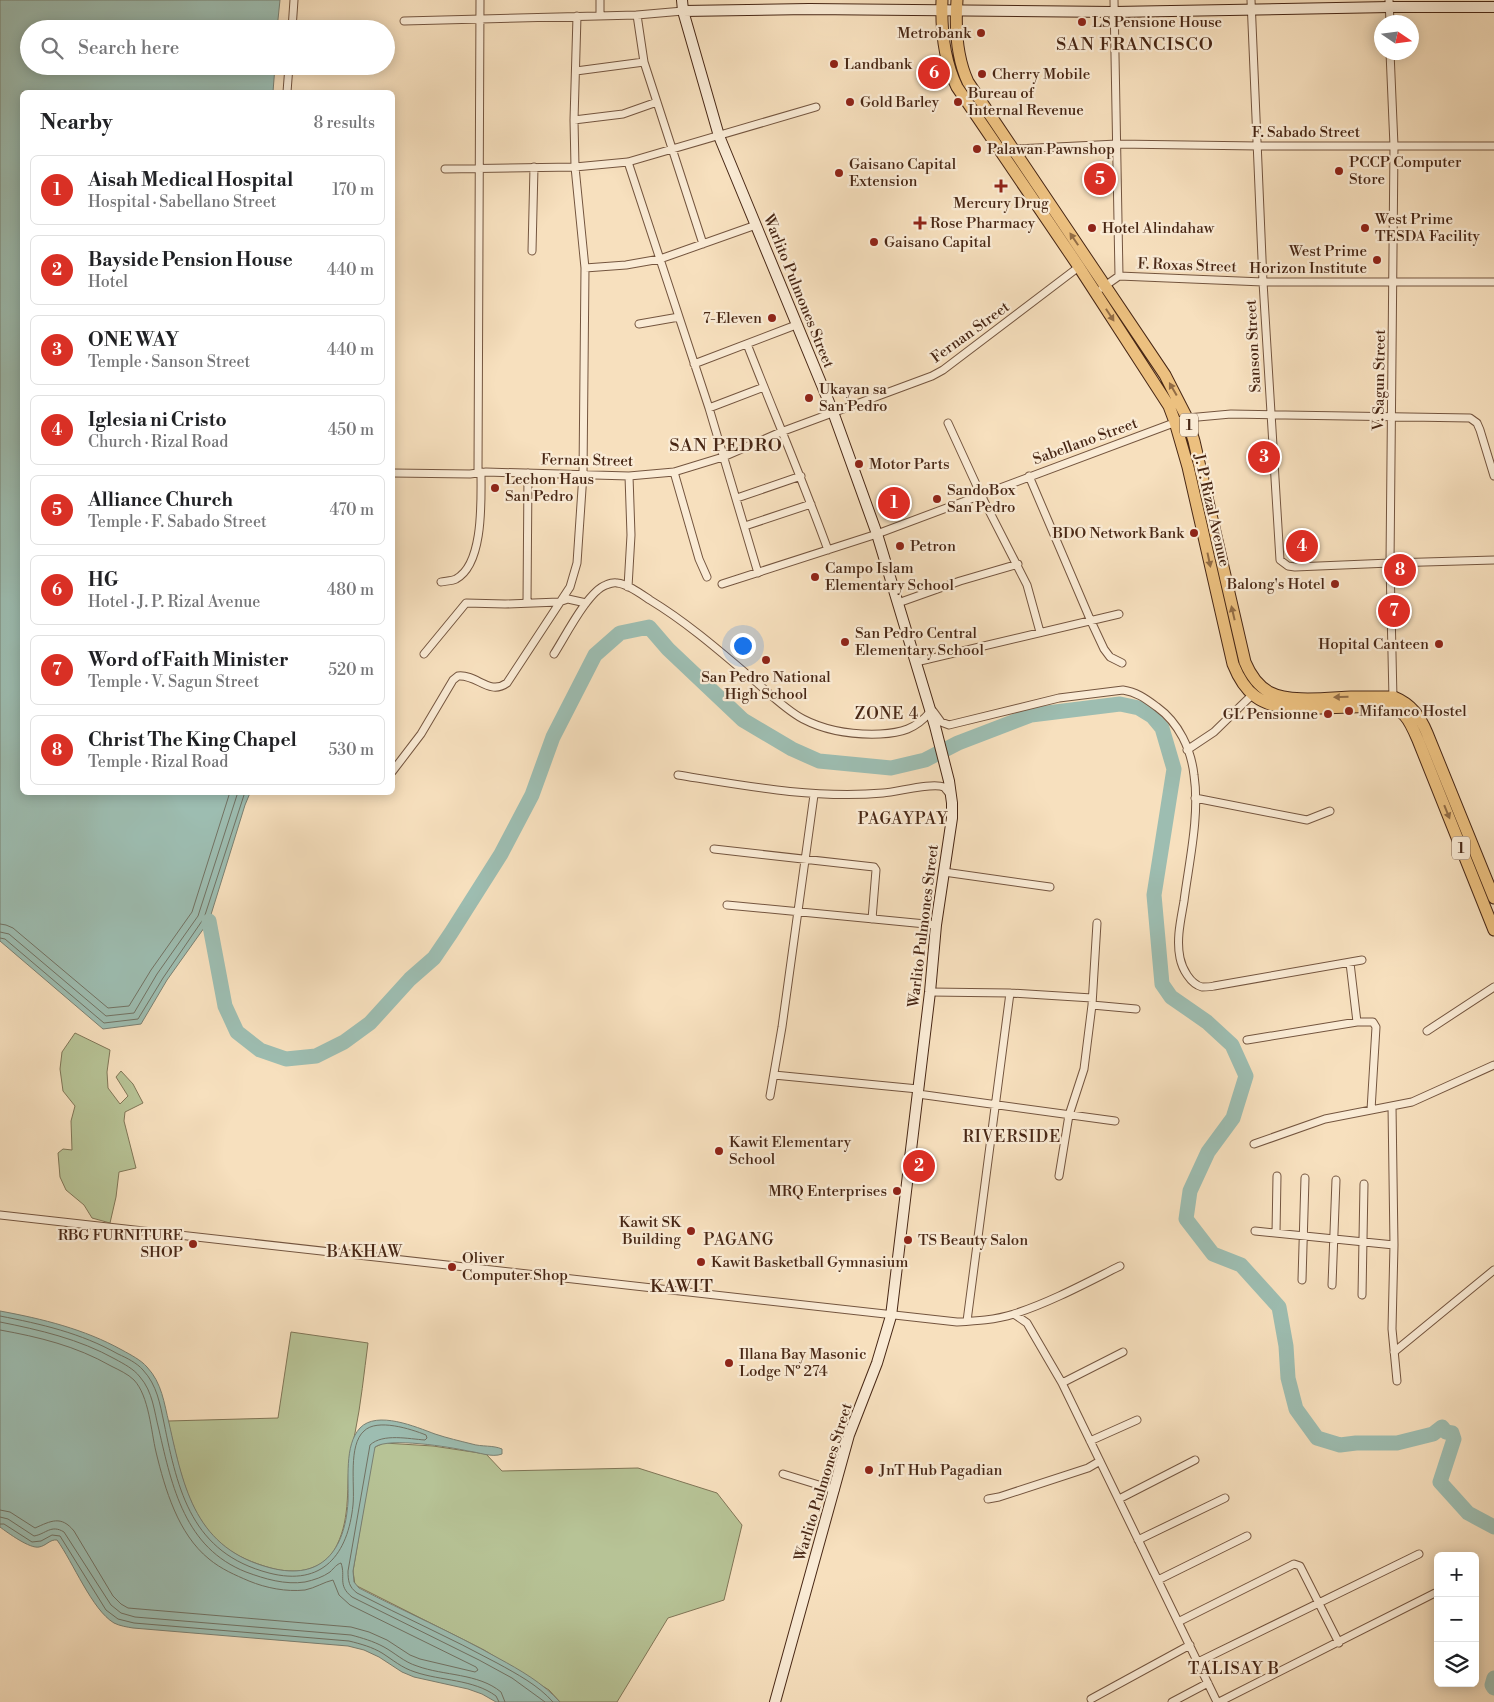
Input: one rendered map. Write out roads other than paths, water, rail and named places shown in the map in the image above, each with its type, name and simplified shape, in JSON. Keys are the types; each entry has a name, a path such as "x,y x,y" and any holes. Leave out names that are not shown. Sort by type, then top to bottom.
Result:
{"main road":[{"name":"J. P. Rizal Avenue","path":"942,6 945,47 951,75 1044,216 1083,263 1106,286 1176,395 1187,418 1200,463 1233,664 1238,678 1252,695 1266,703 1292,709 1393,702"},
{"name":"J. P. Rizal Avenue","path":"957,6 958,45 963,71 975,93 1054,209 1083,263 1096,293 1158,388 1175,422 1220,583 1245,662 1251,675 1260,685 1280,696 1393,702"},
{"path":"1044,216 1054,209"},
{"path":"1125,338 1136,331"},
{"name":"1","path":"1393,702 1404,702 1412,708 1471,858 1493,925"},
{"name":"1","path":"1471,858 1494,898"}],"street":[{"path":"293,20 294,0"},
{"path":"441,582 456,579 467,569 472,560 479,527 480,0"},
{"path":"600,0 600,16"},
{"name":"Warlito Pulmones Street","path":"682,0 683,12 719,136 833,412 877,534 935,726 952,797 952,818 936,925 930,992 891,1316 877,1363 849,1435 775,1702"},
{"path":"1096,293 1119,276 1114,0"},
{"path":"404,21 637,15 809,5 957,6 1114,12 1251,5 1390,3 1494,7"},
{"name":"Sanson Street","path":"1251,5 1263,282 1280,560 1288,566 1295,567 1390,563"},
{"path":"637,15 644,62 703,244"},
{"path":"395,768 422,734 458,676 468,677 491,686 501,687 507,682 570,586 577,563 583,474 585,268 575,167 574,120 577,16"},
{"name":"V. Sagun Street","path":"1390,60 1394,146 1390,563 1393,702"},
{"path":"576,71 644,62"},
{"path":"287,90 288,75"},
{"path":"574,120 612,116 657,102"},
{"path":"445,169 575,167 628,162 816,107"},
{"name":"F. Sabado Street","path":"1014,149 1118,144 1494,146"},
{"path":"1004,157 1014,149"},
{"path":"628,162 709,408 758,573"},
{"path":"532,251 534,167"},
{"path":"585,268 626,265 660,259 756,225"},
{"name":"Fernan Street","path":"395,473 528,473 629,476 674,472 723,456 833,412 932,376 943,370 1083,263"},
{"name":"F. Roxas Street","path":"1119,276 1263,282 1494,282"},
{"path":"639,324 679,317"},
{"path":"694,364 796,325"},
{"path":"748,344 801,476 828,550"},
{"path":"709,408 764,387"},
{"name":"Sabellano Street","path":"722,584 877,534 1187,418 1222,414 1465,417 1474,420 1480,430 1494,476"},
{"path":"948,423 981,495 1028,585 1040,632"},
{"path":"674,472 699,558 707,577"},
{"path":"527,604 528,473"},
{"path":"628,587 631,535 629,476"},
{"path":"737,498 801,476"},
{"path":"1029,476 1104,648 1110,656 1122,663"},
{"path":"745,526 811,504"},
{"path":"1390,563 1494,560"},
{"path":"898,603 960,581 1018,564"},
{"path":"554,654 594,591 606,585 616,583 628,587 661,607 802,718 817,725 849,734 889,734 910,730 918,726 929,708 941,722 949,725 1059,698 1110,691 1133,692 1141,695 1170,718 1182,736 1194,776 1194,826 1179,936 1180,959 1193,982 1201,987 1214,986 1362,960"},
{"path":"424,654 466,603 527,604 559,602 568,599 586,603"},
{"path":"916,662 1090,619 1119,614"},
{"path":"1187,750 1214,732 1252,695"},
{"path":"678,775 814,795 884,793 937,785 944,787 952,797"},
{"path":"770,1096 814,795"},
{"path":"1195,798 1307,820 1330,812"},
{"path":"714,849 871,866 876,869 872,919"},
{"path":"944,872 1050,887"},
{"path":"727,905 936,925"},
{"path":"1058,1176 1070,1115 1084,1069 1092,1001 1097,923"},
{"path":"1350,963 1357,1022"},
{"path":"1427,1031 1494,987"},
{"path":"930,992 1010,993 1092,1001 1136,1009"},
{"path":"967,1322 1010,993"},
{"path":"1247,1040 1357,1022 1372,1022 1376,1027 1370,1110"},
{"path":"1254,1144 1325,1118 1419,1100 1494,1065"},
{"path":"774,1075 918,1092 1115,1121"},
{"path":"1392,1106 1394,1245 1392,1329 1397,1381"},
{"path":"1276,1233 1277,1176"},
{"path":"1302,1280 1305,1178"},
{"path":"1332,1286 1336,1180"},
{"path":"1362,1295 1364,1184"},
{"path":"0,1215 956,1322 984,1320 1014,1314 1077,1288 1120,1266"},
{"path":"1255,1231 1394,1245"},
{"path":"1394,1352 1494,1270"},
{"path":"1014,1314 1027,1323 1062,1383 1218,1702 1434,1595"},
{"path":"1062,1383 1123,1352"},
{"path":"1090,1441 1136,1420"},
{"path":"1118,1499 1195,1460"},
{"path":"988,1499 1088,1468 1100,1461"},
{"path":"783,1474 835,1490"},
{"path":"1138,1540 1225,1498"},
{"path":"1158,1580 1247,1536"},
{"path":"1198,1662 1419,1554"},
{"path":"1178,1622 1294,1564 1300,1566 1339,1643"},
{"path":"1091,1699 1190,1646"},
{"path":"1172,1702 1208,1683"}],"water":[{"path":"0,0 280,0 278,20 20,20 20,75 274,75 273,90 20,90 20,795 249,795 209,921 167,980 141,1024 103,1029 0,941"},
{"path":"0,1311 47,1321 93,1336 145,1364 156,1380 162,1394 181,1471 188,1493 198,1514 210,1531 226,1547 246,1559 271,1568 289,1571 304,1570 328,1558 336,1547 346,1519 349,1453 355,1435 367,1423 376,1420 397,1422 476,1445 502,1449 502,1454 494,1455 448,1447 406,1443 382,1444 375,1447 353,1571 354,1582 359,1588 515,1667 539,1683 560,1702 496,1702 468,1689 414,1677 402,1672 379,1657 364,1650 348,1646 133,1628 114,1623 98,1608 57,1540 39,1547 30,1546 0,1527"}],"waterway":[{"path":"209,921 225,1006 237,1032 260,1050 286,1059 316,1056 344,1042 370,1023 410,979 434,958 451,933 501,854 532,795 553,737 595,655 620,633 649,627 668,649 743,720 792,749 819,761 891,768 925,760 958,743 1031,715 1120,704 1139,708 1152,716 1162,728 1174,769 1154,895 1162,984 1171,997 1207,1022 1232,1045 1246,1076 1233,1118 1208,1152 1190,1191 1186,1219 1213,1254 1241,1265 1279,1307 1286,1346 1288,1378 1296,1409 1317,1438 1340,1445 1397,1443 1433,1434 1442,1427 1446,1432 1452,1433 1454,1439 1440,1482 1468,1513 1494,1527"},
{"path":"1494,1678 1492,1685 1494,1688"}],"place":[{"name":"LS Pensione House","path":"1082,22"},
{"name":"Metrobank","path":"981,33"},
{"name":"Landbank","path":"834,64"},
{"name":"HG","path":"934,73"},
{"name":"Cherry Mobile","path":"982,74"},
{"name":"Gold Barley","path":"850,102"},
{"name":"Bureau of Internal Revenue","path":"958,102"},
{"name":"Palawan Pawnshop","path":"977,149"},
{"name":"PCCP Computer Store","path":"1339,171"},
{"name":"Gaisano Capital Extension","path":"839,173"},
{"name":"Alliance Church","path":"1100,179"},
{"name":"Mercury Drug","path":"1001,186"},
{"name":"Rose Pharmacy","path":"920,223"},
{"name":"Hotel Alindahaw","path":"1092,228"},
{"name":"West Prime TESDA Facility","path":"1365,228"},
{"name":"Gaisano Capital","path":"874,242"},
{"name":"West Prime Horizon Institute","path":"1377,260"},
{"name":"7-Eleven","path":"772,318"},
{"name":"Ukayan sa San Pedro","path":"809,398"},
{"name":"ONE WAY","path":"1264,457"},
{"name":"Motor Parts","path":"859,464"},
{"name":"Lechon Haus San Pedro","path":"495,488"},
{"name":"SandoBox San Pedro","path":"937,499"},
{"name":"Aisah Medical Hospital","path":"894,503"},
{"name":"BDO Network Bank","path":"1194,533"},
{"name":"Petron","path":"900,546"},
{"name":"Iglesia ni Cristo","path":"1302,546"},
{"name":"Christ The King Chapel","path":"1400,570"},
{"name":"Campo Islam Elementary School","path":"815,577"},
{"name":"Balong's Hotel","path":"1335,584"},
{"name":"Word of Faith Minister","path":"1394,611"},
{"name":"San Pedro Central Elementary School","path":"845,642"},
{"name":"Hopital Canteen","path":"1439,644"},
{"name":"San Pedro National High School","path":"766,660"},
{"name":"Mifamco Hostel","path":"1349,711"},
{"name":"GL Pensionne","path":"1328,714"},
{"name":"Kawit Elementary School","path":"719,1151"},
{"name":"Bayside Pension House","path":"919,1166"},
{"name":"MRQ Enterprises","path":"897,1191"},
{"name":"Kawit SK Building","path":"691,1231"},
{"name":"TS Beauty Salon","path":"908,1240"},
{"name":"RBG FURNITURE SHOP","path":"193,1244"},
{"name":"Kawit Basketball Gymnasium","path":"701,1262"},
{"name":"Oliver Computer Shop","path":"452,1267"},
{"name":"Illana Bay Masonic Lodge № 274","path":"729,1363"},
{"name":"JnT Hub Pagadian","path":"869,1470"}],"district":[{"name":"SAN FRANCISCO","path":"1135,44"},
{"name":"SAN PEDRO","path":"726,445"},
{"name":"ZONE 4","path":"887,713"},
{"name":"PAGAYPAY","path":"903,818"},
{"name":"RIVERSIDE","path":"1012,1136"},
{"name":"PAGANG","path":"739,1239"},
{"name":"BAKHAW","path":"365,1251"},
{"name":"KAWIT","path":"682,1286"},
{"name":"TALISAY B","path":"1234,1668"}]}
